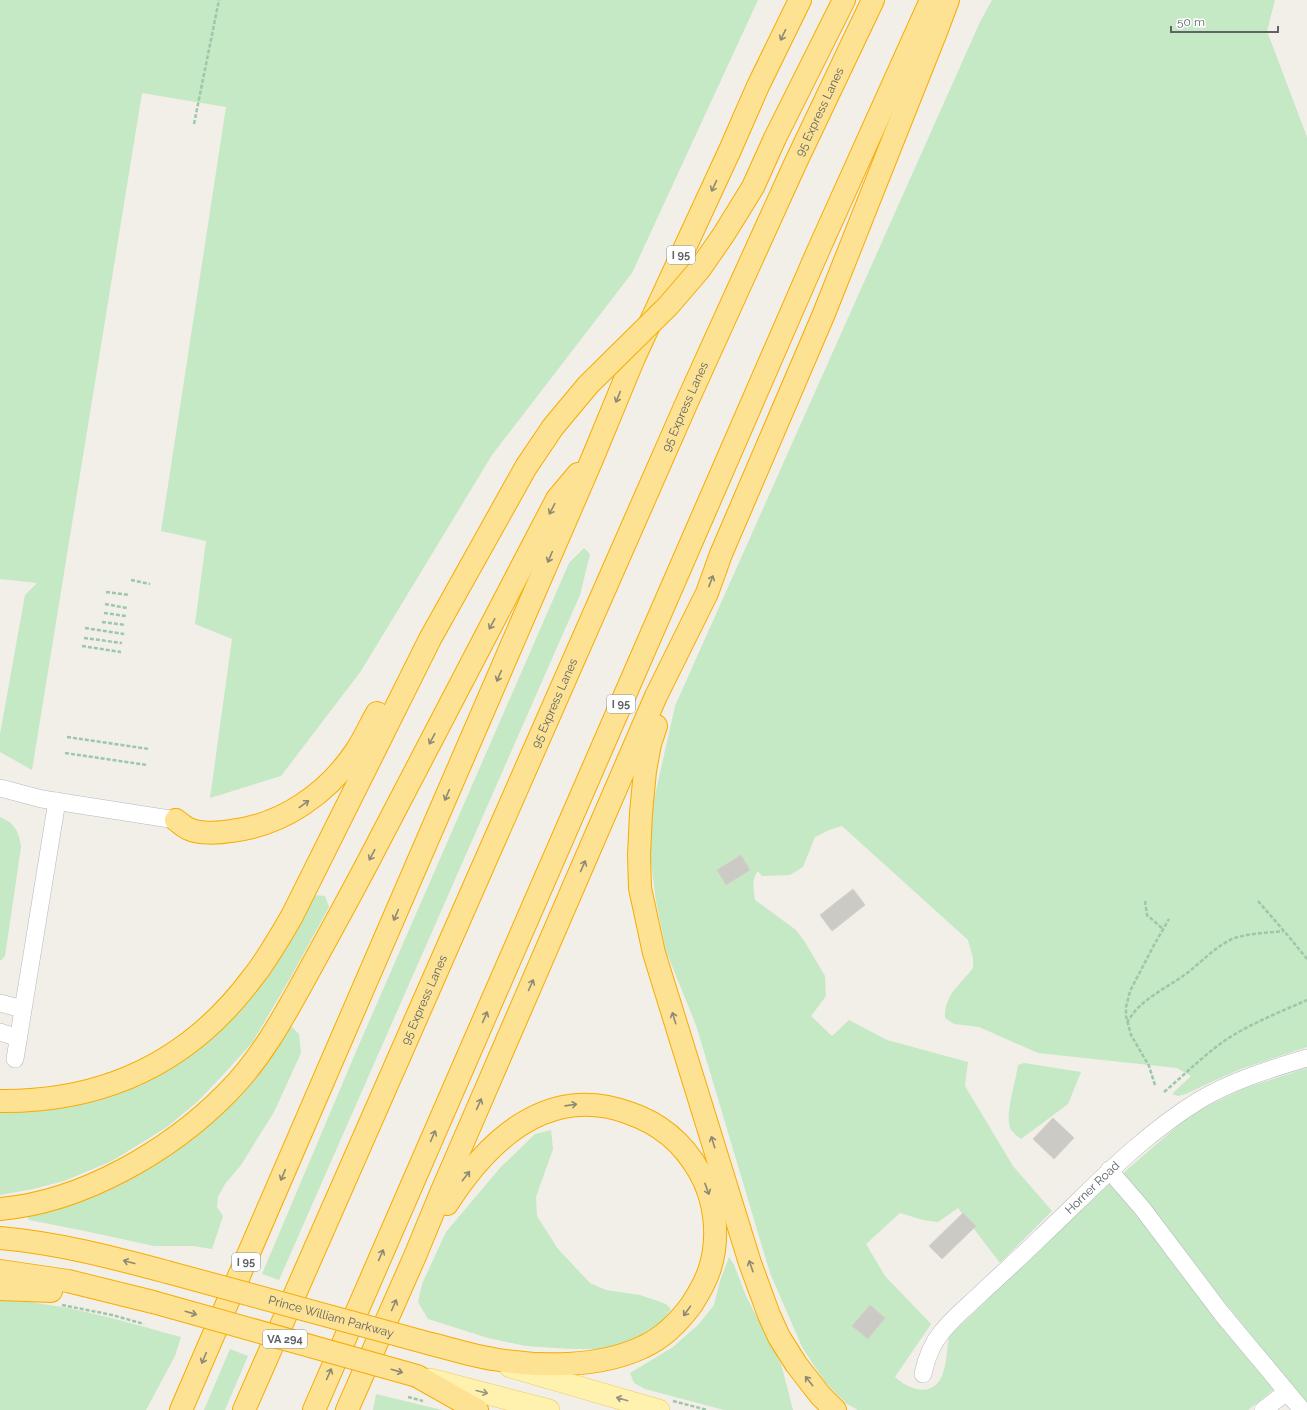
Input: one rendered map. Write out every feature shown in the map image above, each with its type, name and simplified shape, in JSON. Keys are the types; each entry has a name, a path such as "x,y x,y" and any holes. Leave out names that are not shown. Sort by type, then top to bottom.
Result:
{"highway":[{"name":"I 95","path":"181,1410 594,457 633,360 727,157 758,86 800,0"},
{"path":"0,1101 28,1101 56,1098 94,1090 151,1068 177,1052 201,1033 229,1006 253,978 274,948 292,916 430,639 526,467 553,427 588,385 668,306 699,270 724,234 753,187 775,138 844,0"},
{"name":"95 Express Lanes","path":"244,1410 687,402 795,164 873,0"},
{"name":"I 95","path":"314,1410 815,258 931,0"},
{"path":"348,1408 656,696 700,605 823,316 948,0"},
{"path":"0,1209 36,1203 70,1193 109,1177 140,1161 169,1142 197,1120 227,1093 254,1062 277,1028 336,922 557,499 594,457"},
{"path":"700,605 650,744 645,771 641,813 639,855 640,888 654,953 750,1263 779,1337 796,1364 820,1395 835,1410"},
{"path":"176,820 190,830 224,832 256,827 277,819 298,808 315,796 346,765 357,750 377,714 430,639"},
{"path":"415,1256 462,1180 479,1160 499,1141 516,1128 541,1113 558,1107 576,1104 594,1104 618,1109 642,1117 660,1128 673,1138 687,1153 699,1171 712,1203 715,1225 715,1246 712,1263 707,1278 683,1316 669,1330 642,1348 606,1359 570,1364 540,1364 492,1359 431,1344"},
{"name":"Prince William Parkway","path":"0,1238 32,1241 90,1252 431,1344"},
{"name":"VA 294","path":"0,1271 68,1281 153,1302 417,1376"},
{"path":"0,1289 33,1290 153,1302"},
{"path":"417,1376 477,1410"},
{"path":"174,1410 192,1385"}],"main road":[{"name":"Prince William Parkway","path":"431,1344 659,1410"},
{"name":"VA 294","path":"417,1376 549,1410"}],"street":[{"path":"0,788 20,794 57,801 176,820"},
{"path":"15,1059 57,801"},
{"path":"0,1003 22,1009"},
{"path":"0,1032 18,1038"},
{"name":"Horner Road","path":"923,1374 931,1348 944,1329 1042,1237 1109,1170 1147,1136 1200,1100 1260,1073 1307,1058"},
{"path":"1109,1170 1142,1208 1222,1314 1302,1410"},
{"path":"1263,1410 1287,1392"}],"path":[{"path":"194,124 219,0"},
{"path":"131,580 150,584"},
{"path":"106,592 129,595"},
{"path":"105,604 127,608"},
{"path":"104,613 126,616"},
{"path":"102,622 125,625"},
{"path":"85,628 124,634"},
{"path":"84,638 122,643"},
{"path":"82,646 121,652"},
{"path":"67,737 149,749"},
{"path":"64,754 147,765"},
{"path":"1145,901 1147,915 1163,929"},
{"path":"1258,901 1307,960"},
{"path":"1155,1085 1149,1066 1131,1035 1127,1023 1127,998 1154,945 1169,920"},
{"path":"1127,1023 1133,1013 1142,1004 1183,976 1204,958 1225,944 1234,939 1245,936 1284,931"},
{"path":"1164,1092 1228,1039 1250,1026 1307,1000"},
{"path":"61,1304 112,1315 144,1324"}],"green space":[{"path":"0,0 758,0 632,273 492,455 361,671 281,776 210,798 232,639 195,624 206,541 161,531 226,107 142,93 32,770 0,752 0,734 25,595 37,583 0,579"},
{"path":"992,0 1275,0 1267,31 1307,137 1307,1047 1241,1069 1186,1094 1178,1096 1172,1094 1191,1076 1177,1068 1038,1053 979,1027 954,1024 945,1018 945,1010 954,991 973,968 973,958 968,940 842,826 829,830 815,837 803,867 790,875 762,876 758,871 754,878 755,900 796,930 805,942 825,976 826,996 811,1016 832,1036 849,1020 887,1040 968,1062 965,1086 1013,1166 1052,1211 1000,1263 958,1208 938,1222 923,1220 900,1213 866,1244 885,1276 931,1324 895,1377 908,1386 922,1390 934,1386 939,1381 943,1373 949,1336 1110,1183 1277,1387 1248,1410 858,1410 847,1404 825,1382 802,1347 770,1273 696,1025 666,951 656,901 647,831 675,706 980,22"},
{"path":"584,548 590,554 580,595 279,1280 262,1274 358,1047 569,563"},
{"path":"0,817 13,825 19,837 21,847 5,956 0,961"},
{"path":"314,895 325,896 329,907 292,975 252,1043 197,1102 167,1127 112,1161 64,1181 0,1195 0,1112 37,1110 168,1066 174,1066 212,1039 251,997"},
{"path":"292,1027 299,1034 301,1053 274,1112 241,1165 225,1184 218,1197 217,1207 223,1216 212,1249 193,1246 154,1246 29,1220 25,1213 126,1178 281,1035"},
{"path":"1024,1063 1081,1072 1068,1104 1021,1139 1010,1128 1009,1114 1018,1065"},
{"path":"1307,1068 1307,1405 1122,1174 1181,1123 1203,1108 1245,1088"},
{"path":"551,1130 553,1149 536,1197 537,1216 558,1249 590,1283 606,1290 640,1295 666,1304 671,1309 661,1323 636,1338 607,1349 570,1349 526,1346 488,1338 428,1319 418,1302 422,1284 446,1232 500,1168 535,1134"},
{"path":"729,1257 734,1265 746,1296 781,1364 793,1410 724,1410 645,1389 634,1383 630,1373 673,1347 699,1324 714,1305 720,1281"},
{"path":"0,1300 46,1304 69,1308 181,1337 175,1356 146,1410 0,1410"},
{"path":"230,1349 248,1356 225,1410 204,1410"},
{"path":"376,1394 442,1410 373,1410"}],"building":[{"path":"741,855 750,870 726,885 717,870"},
{"path":"853,889 865,905 832,931 820,915"},
{"path":"1053,1118 1074,1138 1054,1159 1033,1139"},
{"path":"963,1213 976,1226 942,1259 929,1246"},
{"path":"870,1305 885,1318 868,1339 852,1326"}]}
